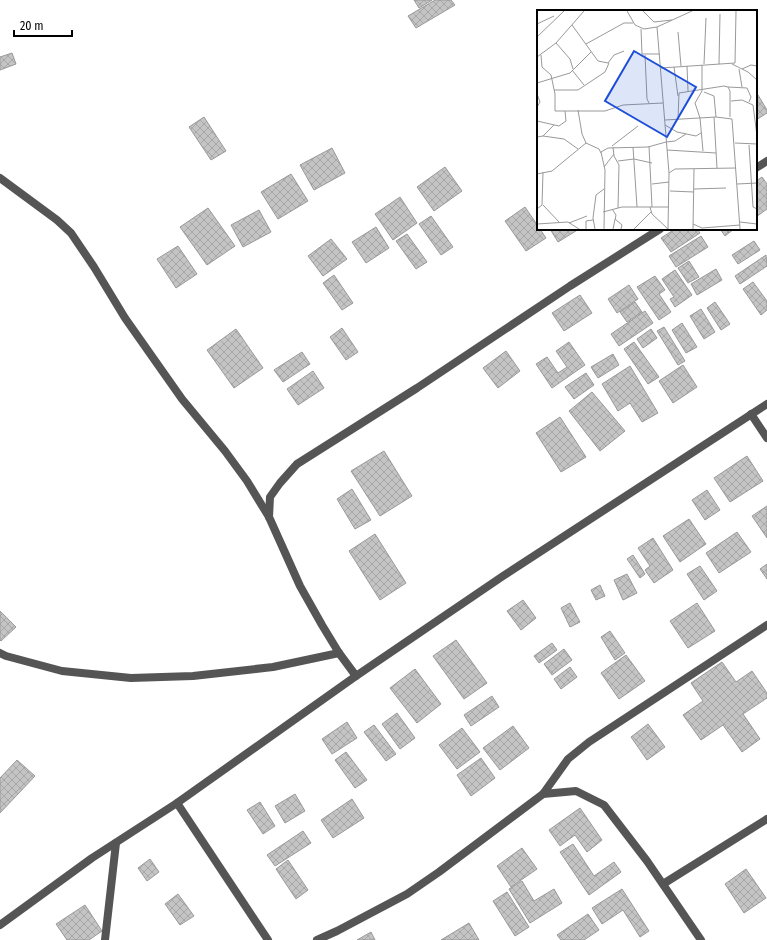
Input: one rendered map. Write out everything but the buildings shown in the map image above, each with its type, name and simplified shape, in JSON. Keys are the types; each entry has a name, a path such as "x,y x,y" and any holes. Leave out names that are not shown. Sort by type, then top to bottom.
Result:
{"street":[{"path":"757,167 767,161"},
{"path":"0,178 57,220 71,233 125,318 169,381 247,481 269,517 300,586 339,653 356,676"},
{"path":"269,517 270,497 297,464 417,388 564,290 658,230"},
{"path":"0,925 92,858 177,803 356,676 503,576 767,404"},
{"path":"751,414 767,438"},
{"path":"317,940 407,894 439,872 543,794 568,759 589,742 767,624"},
{"path":"0,653 6,656 62,671 131,678 193,676 266,667 339,653"},
{"path":"543,794 576,791 604,806 647,861 702,940"},
{"path":"177,803 268,940"},
{"path":"663,884 767,819"},
{"path":"105,940 116,843"}]}
